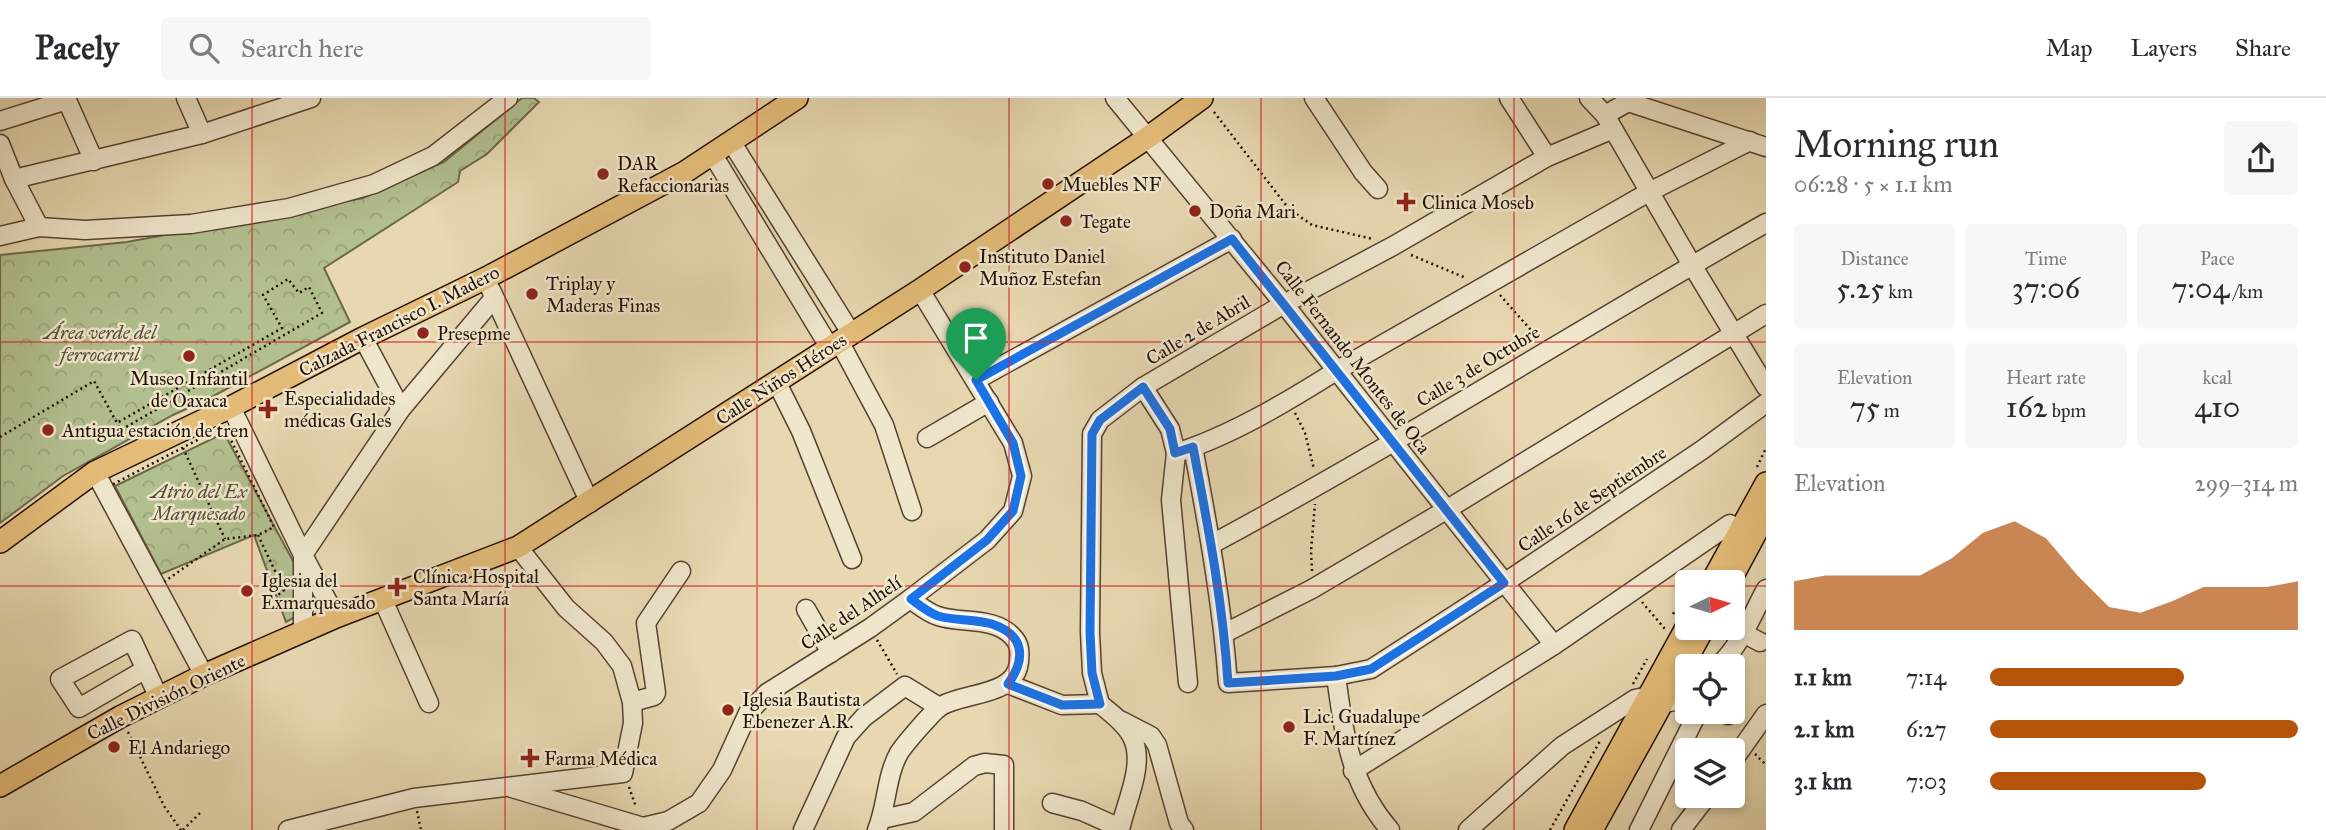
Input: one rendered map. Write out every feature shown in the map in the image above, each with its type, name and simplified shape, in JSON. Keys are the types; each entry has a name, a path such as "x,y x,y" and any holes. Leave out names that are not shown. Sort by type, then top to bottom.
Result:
{"main road":[{"name":"Calzada Francisco I. Madero","path":"0,542 99,480 231,407 486,278 685,172 797,98"},
{"name":"Calle Niños Héroes","path":"336,617 517,547 590,503 840,341 1147,138 1207,103"},
{"path":"1718,570 1766,483"},
{"path":"1736,570 1766,514"},
{"name":"Calle División Oriente","path":"0,786 120,717 297,625 336,617"},
{"path":"1592,830 1656,700 1681,640"},
{"path":"1575,830 1696,640"}],"street":[{"path":"186,98 202,134"},
{"path":"14,179 202,134 311,98"},
{"path":"0,236 39,227 85,230 191,224 289,208 374,184 433,156 508,98"},
{"name":"Calle Fernando Montes de Oca","path":"1115,98 1232,239 1554,645"},
{"path":"1314,98 1363,172 1378,189"},
{"path":"1509,98 1548,157"},
{"path":"1589,98 1609,122 1766,387"},
{"path":"0,121 66,99 94,161"},
{"name":"Calle 2 de Abril","path":"1100,704 1092,673 1090,632 1092,434 1100,420 1143,387 1284,304 1393,246 1609,122 1628,102 1758,144"},
{"path":"732,143 884,425 912,511"},
{"path":"0,144 14,179 39,227"},
{"path":"1188,683 1171,500 1184,450 1289,400 1649,192 1758,144"},
{"path":"713,155 840,341"},
{"name":"Calle 3 de Octubre","path":"1212,544 1316,488 1766,223"},
{"path":"976,380 1232,239"},
{"path":"486,278 590,503"},
{"name":"Calle del Alhelí","path":"643,827 668,821 699,803 722,770 748,713 767,693 911,599 987,540 1013,511 1021,476 1013,443 920,289"},
{"path":"297,625 303,555 401,409 494,298"},
{"path":"1225,633 1312,589 1446,510 1766,314"},
{"path":"363,338 401,409"},
{"path":"776,381 801,431 852,559"},
{"name":"Calle 16 de Septiembre","path":"1143,387 1184,450 1212,544 1225,633 1228,683 1336,676 1371,669 1702,450 1766,403"},
{"path":"927,438 989,402"},
{"path":"231,407 336,617"},
{"path":"99,480 204,675"},
{"path":"1353,771 1554,645 1730,524"},
{"path":"288,830 414,798 624,773 633,723 632,702 622,666 604,642 566,608 517,547"},
{"path":"632,702 654,696 656,693 646,623 681,571"},
{"path":"1745,629 1766,589"},
{"path":"911,599 936,616 993,625 1013,636 1020,649 1018,669 1008,684"},
{"path":"383,600 429,703"},
{"path":"806,608 831,653"},
{"path":"1745,634 1760,642"},
{"path":"146,669 79,708 60,679 132,640 146,669 159,698"},
{"path":"1336,676 1353,771 1367,799 1390,830"},
{"path":"879,825 893,768 900,752 939,707 961,697 1008,684 1062,705 1100,704 1118,719 1151,736 1157,745 1179,823 1184,830"},
{"path":"803,830 846,737 863,717 905,686 939,707"},
{"path":"1468,830 1562,746 1635,699 1675,701"},
{"path":"1745,744 1766,714"},
{"path":"1052,803 1082,811 1120,829 1134,780 1136,753 1133,739 1118,719"},
{"path":"1639,830 1692,724"},
{"path":"879,825 914,812 974,766 985,763 1004,765 1004,830"},
{"path":"512,788 643,827"},
{"path":"1681,830 1698,808"}],"path":[{"path":"1207,103 1289,209 1311,225 1366,236 1487,286 1498,293 1548,349"},
{"path":"0,438 94,381 117,423 121,430 322,313 309,287 299,293 288,279 263,295 282,328 117,423"},
{"path":"1289,400 1305,433 1314,464 1316,488 1311,551 1312,589"},
{"path":"224,426 274,527 258,535 225,539 161,584 99,480 183,448 224,426"},
{"path":"183,448 225,539"},
{"path":"258,535 284,590 278,595 297,625"},
{"path":"1633,592 1665,629"},
{"path":"870,628 905,686"},
{"path":"120,717 164,806 182,830 200,813"},
{"path":"624,773 643,827"}],"green space":[{"name":"Área verde del ferrocarril","path":"522,98 534,98 539,102 487,154 460,171 458,182 324,268 350,322 63,476 0,523 0,255 127,242 363,198 444,162"},
{"name":"Atrio del Ex Marquesado","path":"224,433 300,574 297,616 286,622 254,535 161,574 115,486"}],"place":[{"name":"DAR Refaccionarias","path":"603,174"},
{"name":"Muebles NF","path":"1048,184"},
{"name":"Clinica Moseb","path":"1406,202"},
{"name":"Doña Mari","path":"1195,211"},
{"name":"Tegate","path":"1066,221"},
{"name":"Instituto Daniel Muñoz Estefan","path":"965,267"},
{"name":"Triplay y Maderas Finas","path":"532,294"},
{"name":"Presepme","path":"423,333"},
{"name":"Museo Infantil de Oaxaca","path":"189,356"},
{"name":"Especialidades médicas Gales","path":"268,409"},
{"name":"Antigua estación de tren","path":"48,430"},
{"name":"Clínica Hospital Santa María","path":"397,587"},
{"name":"Iglesia del Exmarquesado","path":"247,591"},
{"name":"Iglesia Bautista Ebenezer A.R.","path":"728,710"},
{"name":"Lic. Guadalupe F. Martínez","path":"1289,727"},
{"name":"El Andariego","path":"114,747"},
{"name":"Farma Médica","path":"530,758"}],"route":[{"path":"1232,239 1504,583 1371,669 1336,676 1228,683 1225,633 1212,544 1193,447 1175,453 1170,429 1143,387 1100,420 1092,434 1090,632 1092,673 1100,704 1056,704 1008,684 1018,669 1020,649 1013,636 993,625 936,616 911,599 987,540 1013,511 1021,476 1013,443 976,380 1232,239"}]}
